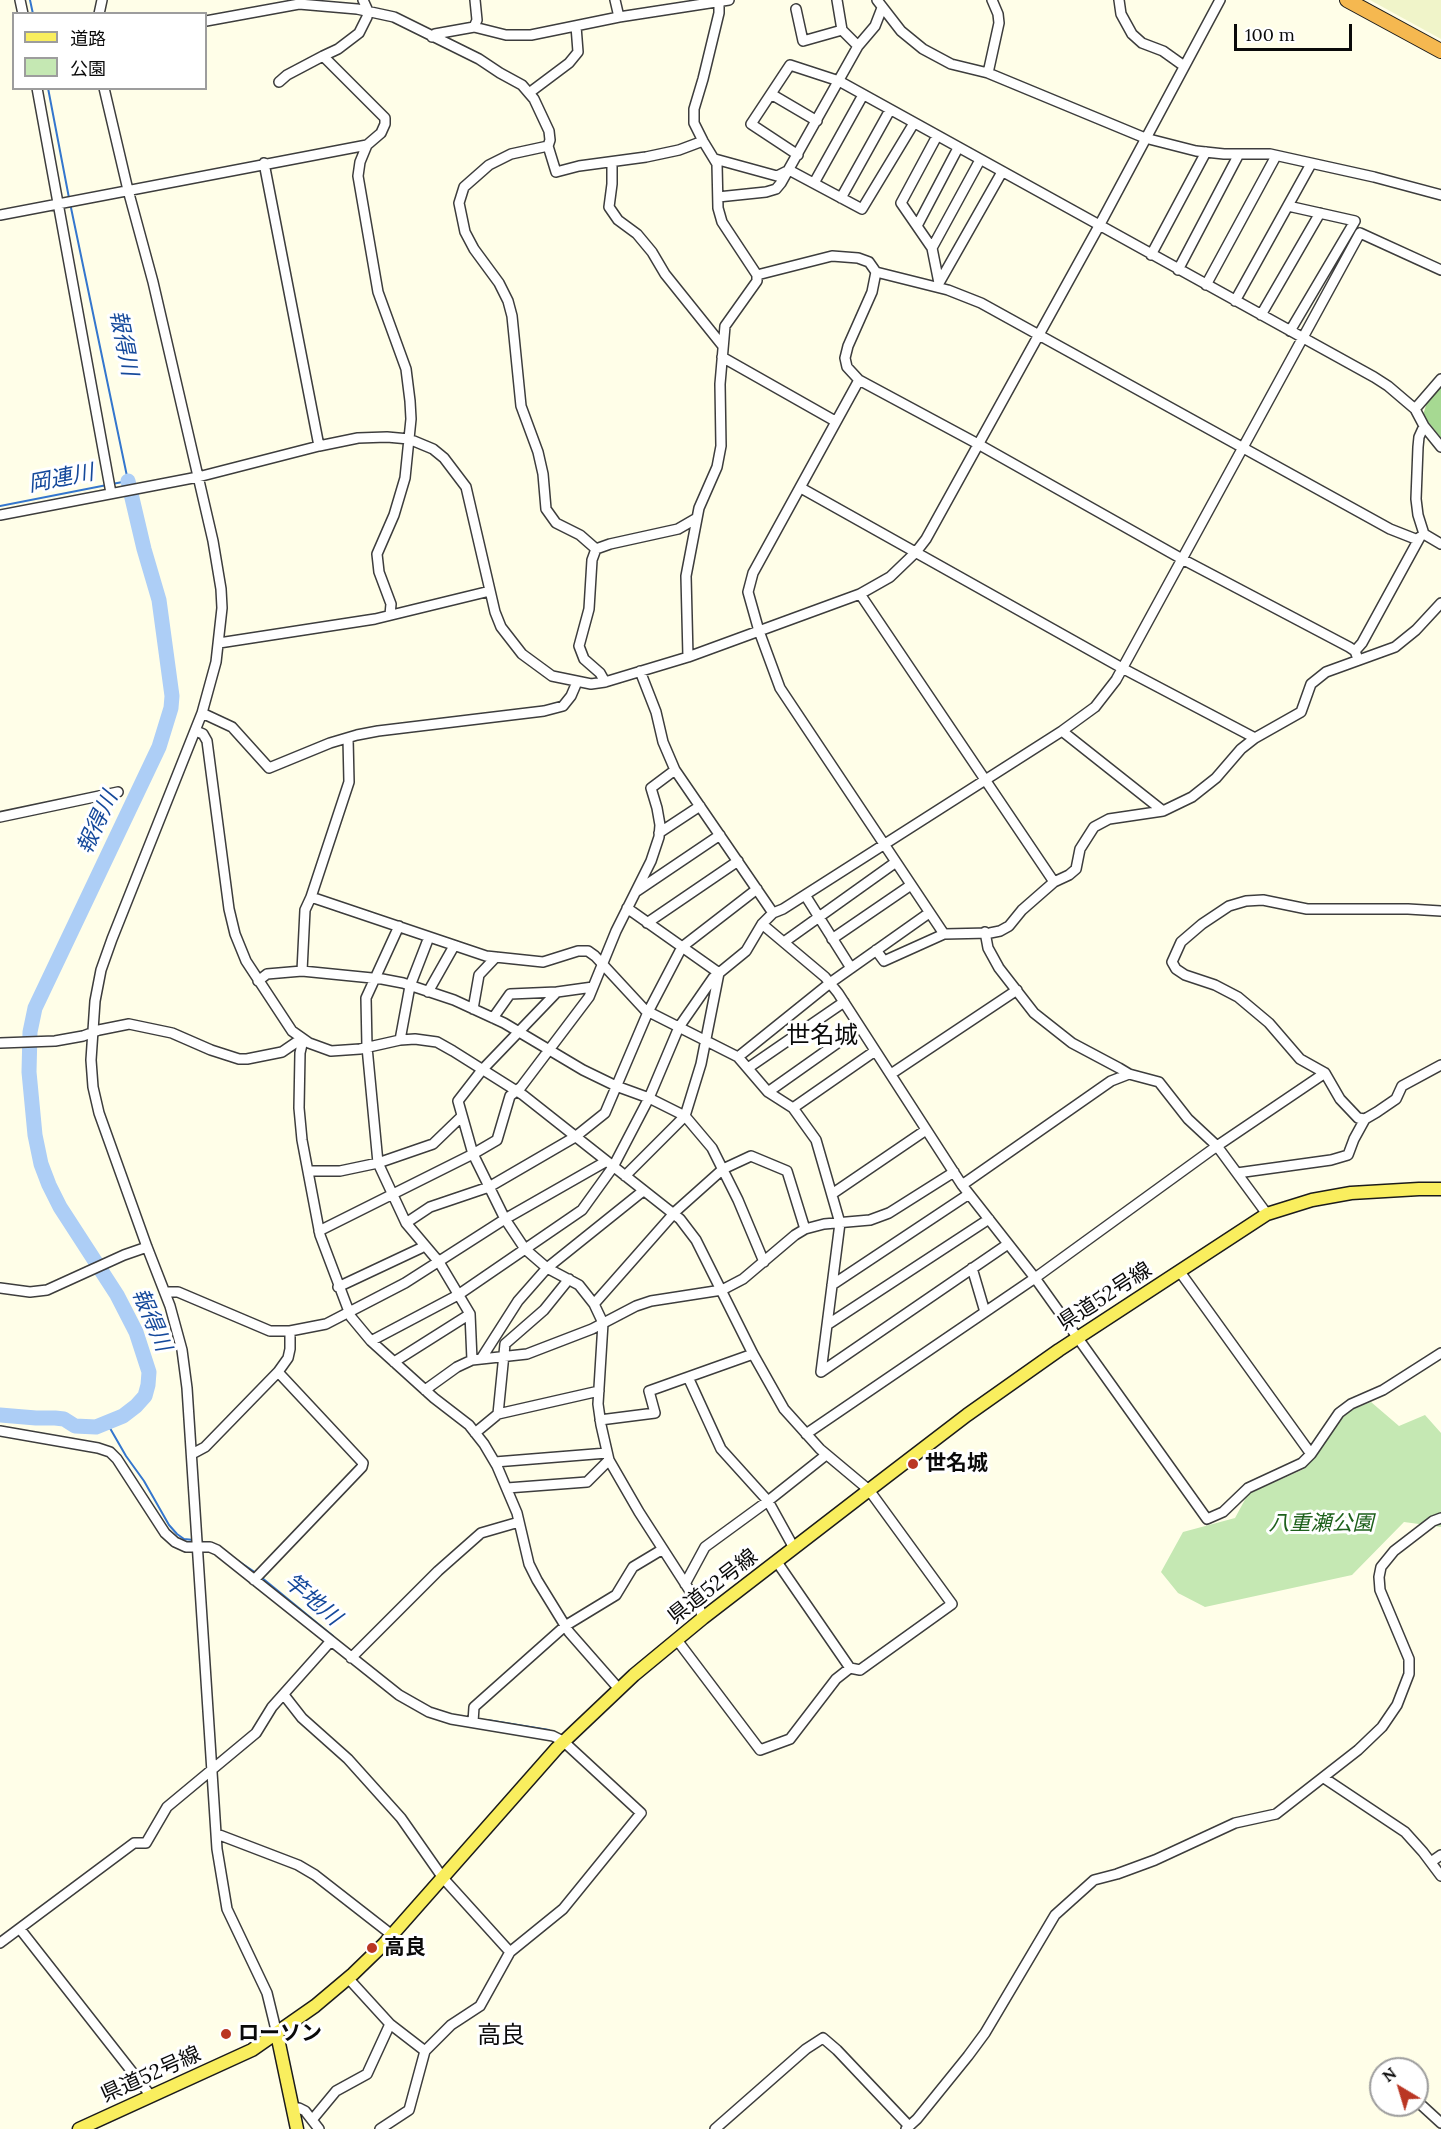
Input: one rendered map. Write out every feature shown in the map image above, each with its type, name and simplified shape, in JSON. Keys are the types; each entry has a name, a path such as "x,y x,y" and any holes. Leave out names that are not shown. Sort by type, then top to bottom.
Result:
{"highway":[{"path":"1347,0 1441,51"}],"main road":[{"name":"県道52号線","path":"79,2129 230,2061 277,2034 348,1978 392,1935 563,1741 619,1689 703,1618 869,1490 967,1415 1077,1338 1267,1214 1329,1196 1404,1190 1441,1190"},
{"path":"277,2034 297,2129"}],"street":[{"path":"279,82 287,75 338,49 359,33 368,11 363,0"},
{"path":"474,27 477,20 475,0"},
{"path":"615,0 619,17"},
{"path":"837,0 842,30 858,46"},
{"path":"988,73 999,23 992,0"},
{"path":"1119,0 1121,14 1132,34 1142,43 1163,51 1184,66"},
{"path":"0,515 198,477 358,438 409,439 433,449 444,458 466,487 490,591 501,627 522,654 552,676 591,684 605,682 688,657 860,594 890,577 926,539 1099,226 1220,0"},
{"path":"432,37 435,34 474,27 506,35 531,35 619,17 724,1"},
{"path":"688,657 686,576 699,508 717,467 721,446 720,384 723,345 728,320 757,281 757,275 722,222 718,197 718,173 714,159 694,123 694,109 724,1"},
{"path":"207,21 299,4 368,11 394,17 479,59 500,74 522,85 534,99 549,131 548,146 556,172 579,166 679,150 703,141"},
{"path":"879,4 901,31 923,49 951,64 988,73 1145,138 1206,152 1263,153 1374,177 1441,195"},
{"path":"718,197 766,192 776,189 782,183 858,46 874,26 879,4"},
{"path":"796,9 803,41 842,30"},
{"path":"529,93 569,63 578,52 576,26"},
{"path":"323,56 385,118 381,133 367,145 360,162 358,176 378,292 406,369 410,401 405,478 394,515 377,554 379,572 391,604 390,615"},
{"path":"798,155 751,124 790,65 839,81 1388,386 1414,409 1441,447"},
{"path":"37,90 61,203 114,493"},
{"path":"104,90 153,282 213,541 221,589 219,643 215,669 202,713 106,955 95,1001 91,1033 93,1087 99,1113 165,1292 182,1350 188,1388 217,1849 227,1909 267,1993 277,2034"},
{"path":"771,94 817,121"},
{"path":"814,183 863,95"},
{"path":"841,198 890,110"},
{"path":"789,170 862,209 914,123"},
{"path":"937,136 901,203 932,248 938,286"},
{"path":"0,215 367,145"},
{"path":"548,146 511,154 489,165 464,186 459,203 461,217 470,240 508,301 512,316 521,406 538,452 543,474 546,509 556,523 580,535 597,549"},
{"path":"917,226 958,148"},
{"path":"1151,255 1206,152"},
{"path":"1178,270 1239,154"},
{"path":"1206,285 1276,156"},
{"path":"714,159 777,176 789,170"},
{"path":"932,248 980,160"},
{"path":"612,162 609,207 618,220 637,234 652,252 665,274 723,345"},
{"path":"264,163 319,446"},
{"path":"1234,301 1311,164"},
{"path":"938,286 1002,172"},
{"path":"1288,206 1354,221 1290,332"},
{"path":"1261,315 1320,213"},
{"path":"371,1341 458,1295 582,1210 649,1098 679,1026 709,982 746,951 762,924 773,913 805,895 1062,731 1095,706 1116,680 1360,233 1441,270"},
{"path":"757,275 832,256 858,258 868,262 876,272 938,286 981,303 1390,529 1441,544"},
{"path":"876,272 872,292 845,358 847,367 859,380 1357,655"},
{"path":"722,357 835,421"},
{"path":"1414,409 1434,384 1441,379"},
{"path":"859,380 753,573 748,592 759,631 780,688 944,934"},
{"path":"1357,655 1362,642 1421,537 1416,492 1419,437 1424,426"},
{"path":"801,488 1122,668 1255,738"},
{"path":"605,682 600,673 584,659 579,646 589,609 592,560 597,549 678,529 697,518"},
{"path":"219,643 390,615 490,591"},
{"path":"860,594 1054,882"},
{"path":"876,950 884,961 944,934 1000,931 1009,926 1022,910 1054,882 1076,869 1080,849 1094,827 1109,819 1163,811 1192,797 1216,778 1240,749 1301,712 1311,684 1326,672 1357,655 1395,647 1416,630 1441,603"},
{"path":"640,672 656,712 663,742 675,770 773,913"},
{"path":"202,713 232,727 269,768 348,738 378,730 544,711 563,706 571,696 577,682"},
{"path":"196,731 203,734 207,741 231,918 239,948 281,1016 302,1039 331,1051 344,1052 415,1038 437,1042 516,1090 674,1214 696,1240 753,1354 784,1409 826,1455 869,1490 952,1604 860,1670 850,1668 777,1562"},
{"path":"1062,731 1163,811"},
{"path":"302,971 305,910 350,782 348,738"},
{"path":"319,1231 392,1196 497,1140 510,1096 521,1087 589,997 627,908 651,861 659,833 657,808 651,788 675,770"},
{"path":"0,817 117,792"},
{"path":"659,833 700,806"},
{"path":"635,892 720,835"},
{"path":"647,923 738,861"},
{"path":"784,942 896,862"},
{"path":"832,939 910,885"},
{"path":"406,1223 430,1207 489,1187 575,1137 605,1113 648,1012 682,947 757,889"},
{"path":"805,895 851,968"},
{"path":"311,897 454,946 496,957 543,962 578,951 588,951 648,1012 738,1058 768,1092 793,1108 816,1140 840,1223 821,1372 1008,1244"},
{"path":"1365,1119 1358,1118 1340,1099 1325,1073 1300,1059 1269,1023 1238,998 1215,985 1185,975 1176,969 1172,962 1181,942 1202,924 1229,906 1246,901 1263,900 1307,909 1441,911"},
{"path":"627,908 720,973"},
{"path":"738,1058 830,983 929,914"},
{"path":"762,924 830,983 962,1185 1035,1278 1207,1519 1223,1512 1248,1488 1302,1463 1311,1454 1339,1413 1351,1404 1383,1390 1441,1353"},
{"path":"399,926 366,998 367,1047 378,1163 406,1223 439,1262 470,1314 476,1359"},
{"path":"985,932 988,948 999,968 1034,1013 1056,1032 1129,1074 1159,1082 1188,1119 1217,1146 1267,1214"},
{"path":"400,1040 410,986 429,937"},
{"path":"428,992 454,946"},
{"path":"473,1009 479,975 496,957"},
{"path":"258,981 267,974 302,971 382,978 410,986 493,1018 583,1070 616,1086 649,1098 684,1116 712,1148 764,1262"},
{"path":"625,1176 684,1116 701,1064 720,973"},
{"path":"493,1018 510,994 557,992 593,987"},
{"path":"891,1074 1017,990"},
{"path":"557,992 482,1070 458,1101 473,1154 505,1219 525,1249 547,1268 579,1285 594,1305 603,1323 599,1391 600,1420 608,1457 697,1602 703,1618"},
{"path":"748,1068 844,1002"},
{"path":"4,1043 56,1041 118,1025 139,1025 172,1033 239,1059 257,1058 282,1052 302,1039"},
{"path":"768,1092 860,1027"},
{"path":"302,1039 300,1053 302,1140 319,1231 348,1311 371,1341 425,1390 469,1425 475,1433 495,1462 507,1488 519,1522 529,1564 537,1581 565,1626 619,1689"},
{"path":"793,1108 875,1051"},
{"path":"1237,1173 1331,1160 1348,1155 1365,1119 1396,1100 1402,1086 1441,1065"},
{"path":"806,1434 1035,1278 1217,1146 1325,1073"},
{"path":"962,1185 1111,1081 1129,1074"},
{"path":"308,1171 340,1171 378,1163 433,1144 462,1116"},
{"path":"832,1194 927,1130"},
{"path":"594,1305 674,1214 723,1169 751,1156 787,1171 805,1229"},
{"path":"165,1292 178,1292 270,1330 290,1331 326,1324 405,1283 505,1219 609,1164"},
{"path":"425,1390 457,1368 476,1359 527,1354 651,1301 722,1290 743,1280 805,1229 824,1224 870,1220 889,1213 954,1172"},
{"path":"476,1359 518,1301 547,1268 644,1191"},
{"path":"832,1285 969,1194"},
{"path":"827,1325 989,1220"},
{"path":"0,1288 30,1292 47,1290 147,1247"},
{"path":"338,1287 422,1248"},
{"path":"972,1268 985,1312"},
{"path":"1180,1272 1311,1454"},
{"path":"498,1414 505,1344 544,1310 569,1280"},
{"path":"394,1362 470,1314"},
{"path":"192,1454 205,1447 278,1372 288,1358 290,1331"},
{"path":"600,1420 655,1413 649,1391 753,1354"},
{"path":"254,1580 362,1467 363,1463 278,1372"},
{"path":"688,1377 721,1449 768,1501 794,1548"},
{"path":"475,1433 498,1414 599,1391"},
{"path":"0,1431 110,1452 117,1459 165,1533 175,1542 186,1546 210,1547 217,1550 399,1695 429,1712 451,1719 542,1733 563,1741 641,1813 562,1909 510,1952 480,2006 451,2025 425,2051 409,2110 380,2129"},
{"path":"685,1584 705,1547 826,1455"},
{"path":"495,1462 608,1457"},
{"path":"507,1488 587,1482 608,1457"},
{"path":"715,2129 806,2049 823,2038 837,2050 908,2127 985,2033 1055,1915 1094,1880 1117,1875 1155,1860 1235,1823 1276,1814 1370,1740 1397,1705 1409,1674 1409,1659 1380,1590 1381,1567 1394,1551 1433,1521 1441,1518"},
{"path":"351,1658 438,1570 481,1533 519,1522"},
{"path":"473,1722 474,1707 565,1626 616,1595 633,1567 663,1549"},
{"path":"677,1640 760,1750 790,1739 836,1679 850,1668"},
{"path":"0,1943 134,1843 146,1843 167,1807 256,1733 272,1707 330,1642"},
{"path":"284,1695 302,1718 348,1759 401,1818 443,1878 510,1952"},
{"path":"1324,1778 1405,1832 1441,1876"},
{"path":"217,1834 307,1870 392,1935"},
{"path":"1431,1862 1441,1855"},
{"path":"20,1929 151,2096"},
{"path":"348,1978 390,2024 425,2051"},
{"path":"312,2120 336,2091 368,2074 390,2024"},
{"path":"293,2109 299,2108 305,2111 319,2129"},
{"path":"1429,2112 1441,2122"}],"green space":[{"path":"1370,0 1441,0 1441,39"},
{"path":"1441,383 1441,438 1423,415 1429,396"},
{"name":"八重瀬公園","path":"1371,1402 1399,1426 1425,1415 1441,1433 1441,1527 1404,1522 1352,1575 1205,1607 1178,1593 1161,1572 1183,1532 1235,1518 1248,1494 1304,1469 1342,1418 1353,1409"}],"waterway":[{"name":"報得川","path":"30,0 33,12"},
{"name":"報得川","path":"48,90 69,198"},
{"name":"報得川","path":"70,203 128,481 112,484"},
{"name":"報得川","path":"0,1415 64,1419 75,1426 96,1427 123,1416 136,1406 145,1396 148,1385 149,1372 136,1332 117,1295 60,1207 41,1164 35,1135 29,1072 30,1032 35,1008 159,747 171,708 172,696 159,600 128,481"},
{"name":"岡連川","path":"0,506 107,485"},
{"name":"竿地川","path":"107,1423 169,1525 184,1539 194,1540"},
{"name":"竿地川","path":"200,1541 217,1546"},
{"name":"竿地川","path":"234,1558 256,1573"},
{"name":"竿地川","path":"261,1577 333,1636"},
{"name":"竿地川","path":"487,1720 549,1730"}],"place":[{"name":"世名城","path":"913,1464"},
{"name":"高良","path":"372,1948"},
{"name":"ローソン","path":"226,2034"}],"district":[{"name":"世名城","path":"822,1036"},
{"name":"高良","path":"501,2036"}]}
